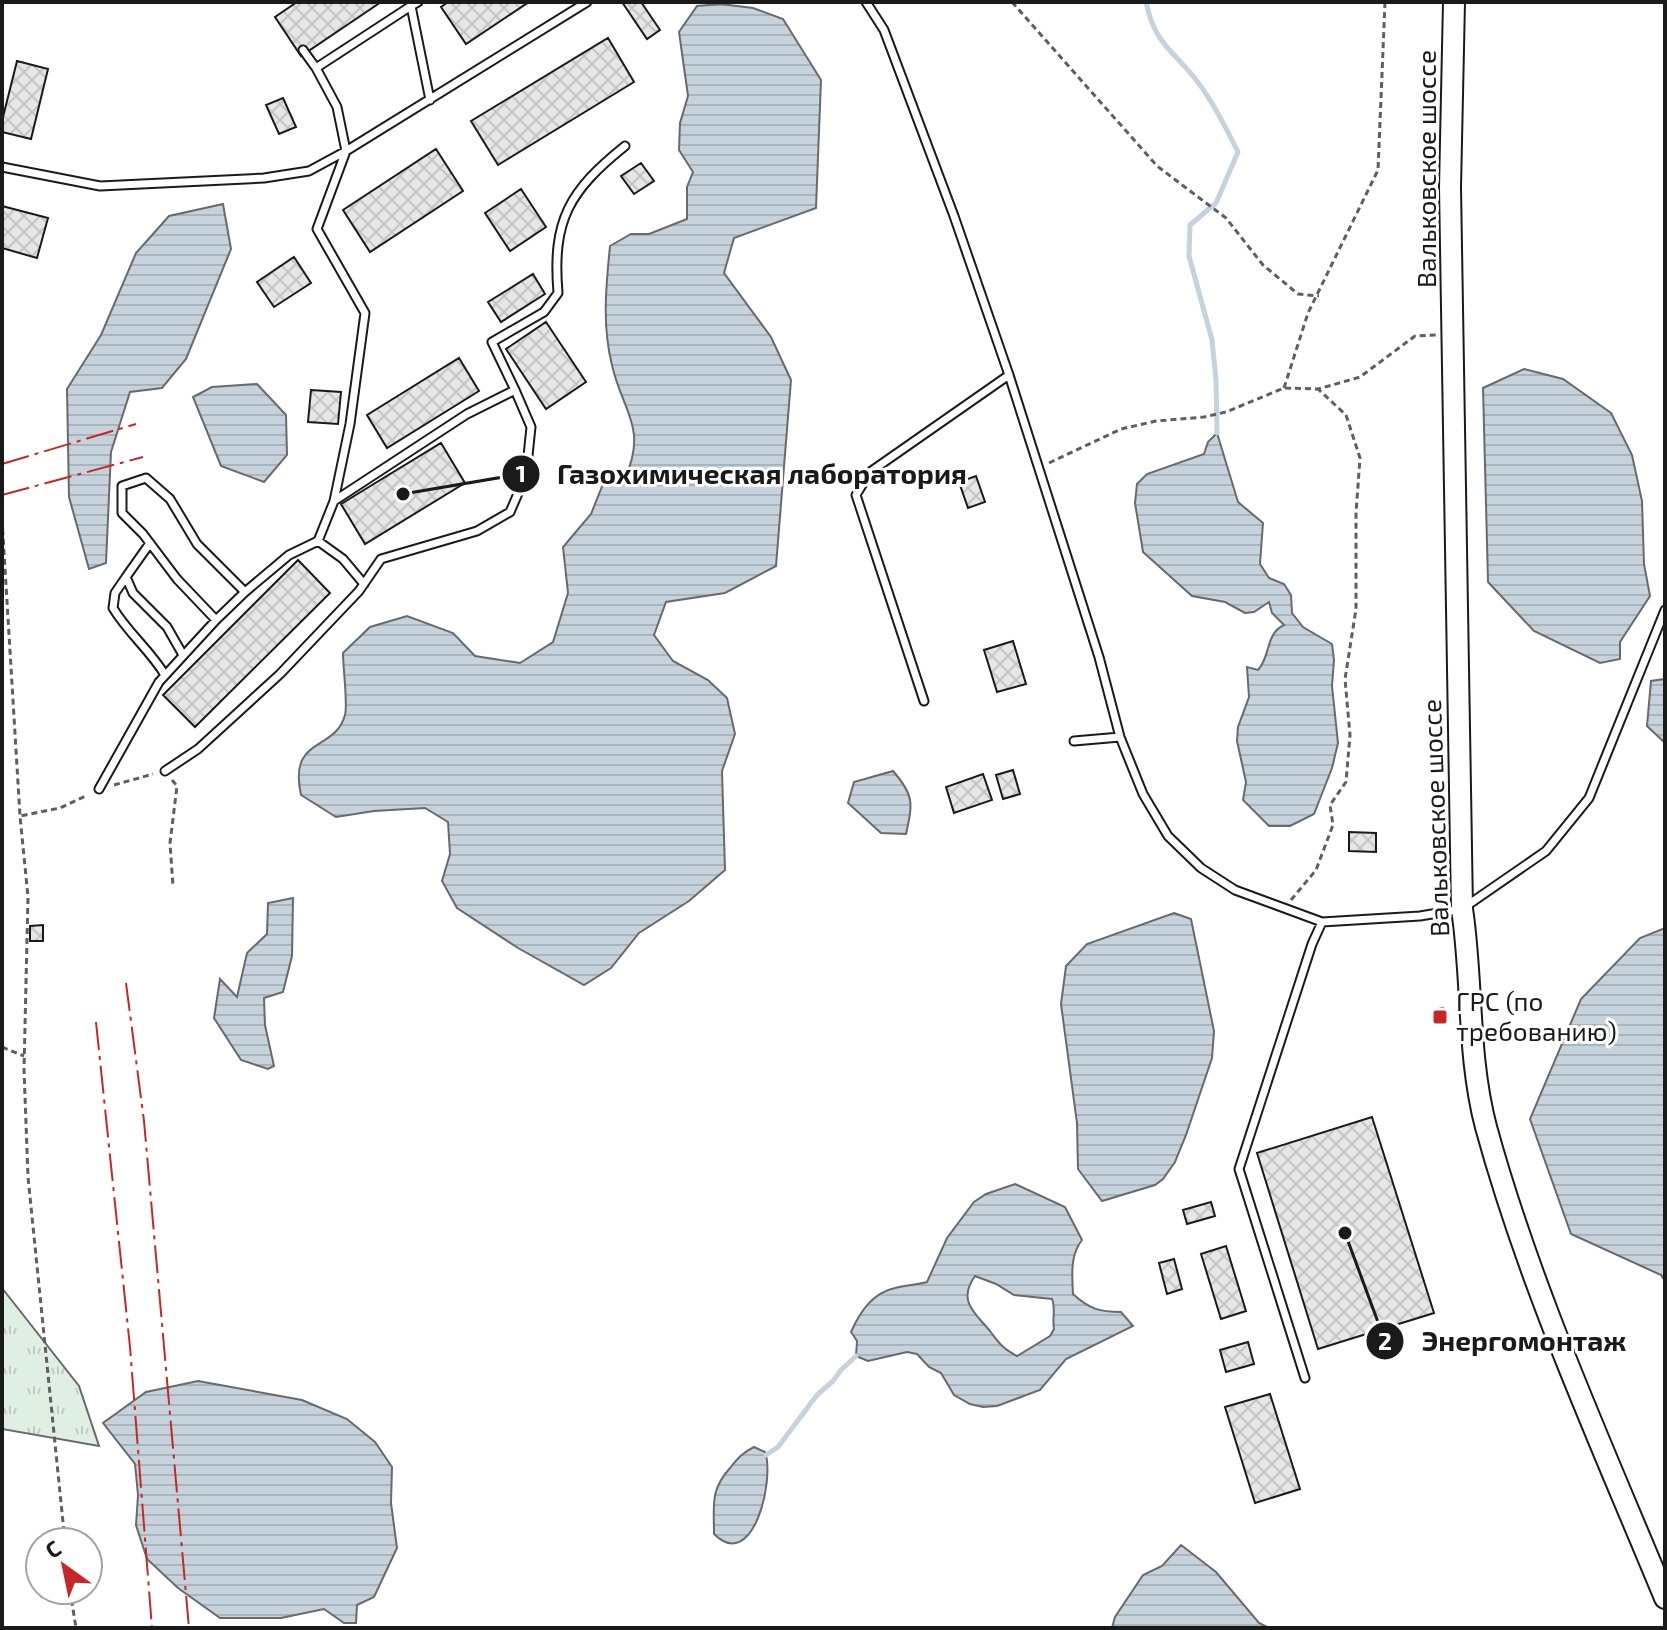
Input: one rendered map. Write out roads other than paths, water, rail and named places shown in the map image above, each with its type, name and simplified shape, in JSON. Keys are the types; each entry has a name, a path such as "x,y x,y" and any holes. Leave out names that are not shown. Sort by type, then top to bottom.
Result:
{"main road":[{"name":"Вальковское шоссе","path":"1454,2 1450,187 1462,909 1472,1052 1485,1124 1519,1233 1665,1598"}],"lane":[{"path":"2,167 100,186 264,178 309,171 587,2"},
{"path":"866,2 884,30 954,216 1009,375 1099,657 1120,737 1143,794 1168,836 1201,868 1235,890 1322,922 1420,916 1462,909 1546,851 1589,798 1665,610"},
{"path":"316,68 415,4 430,100"},
{"path":"99,789 165,675 245,592 289,555 318,541 334,501 350,424 365,313 317,229 346,151 337,107 303,50"},
{"path":"165,771 198,749 280,674 364,584 381,559 477,531 510,512 526,475 531,427 492,342 544,312 558,293 558,232 574,198 593,172 625,146"},
{"path":"924,701 856,495 870,472 1009,375"},
{"path":"334,501 467,414 515,390"},
{"path":"216,620 122,513 122,486 146,478 170,499 197,544 245,592"},
{"path":"318,541 343,559 364,584"},
{"path":"150,543 115,593 113,608 165,675"},
{"path":"126,577 133,593 167,627 183,655"},
{"path":"1074,741 1120,737"},
{"path":"1305,1378 1239,1169 1312,944 1322,922"}],"waterway":[{"path":"1146,2 1160,38 1203,89 1238,152 1216,203 1190,225 1189,256 1212,340 1217,433"},
{"path":"766,1455 778,1447 817,1395 856,1356"}],"place":[{"name":"Газохимическая лаборатория","path":"403,494"},
{"name":"ГРС (по требованию)","path":"1440,1017"},
{"name":"Энергомонтаж","path":"1345,1233"}]}
